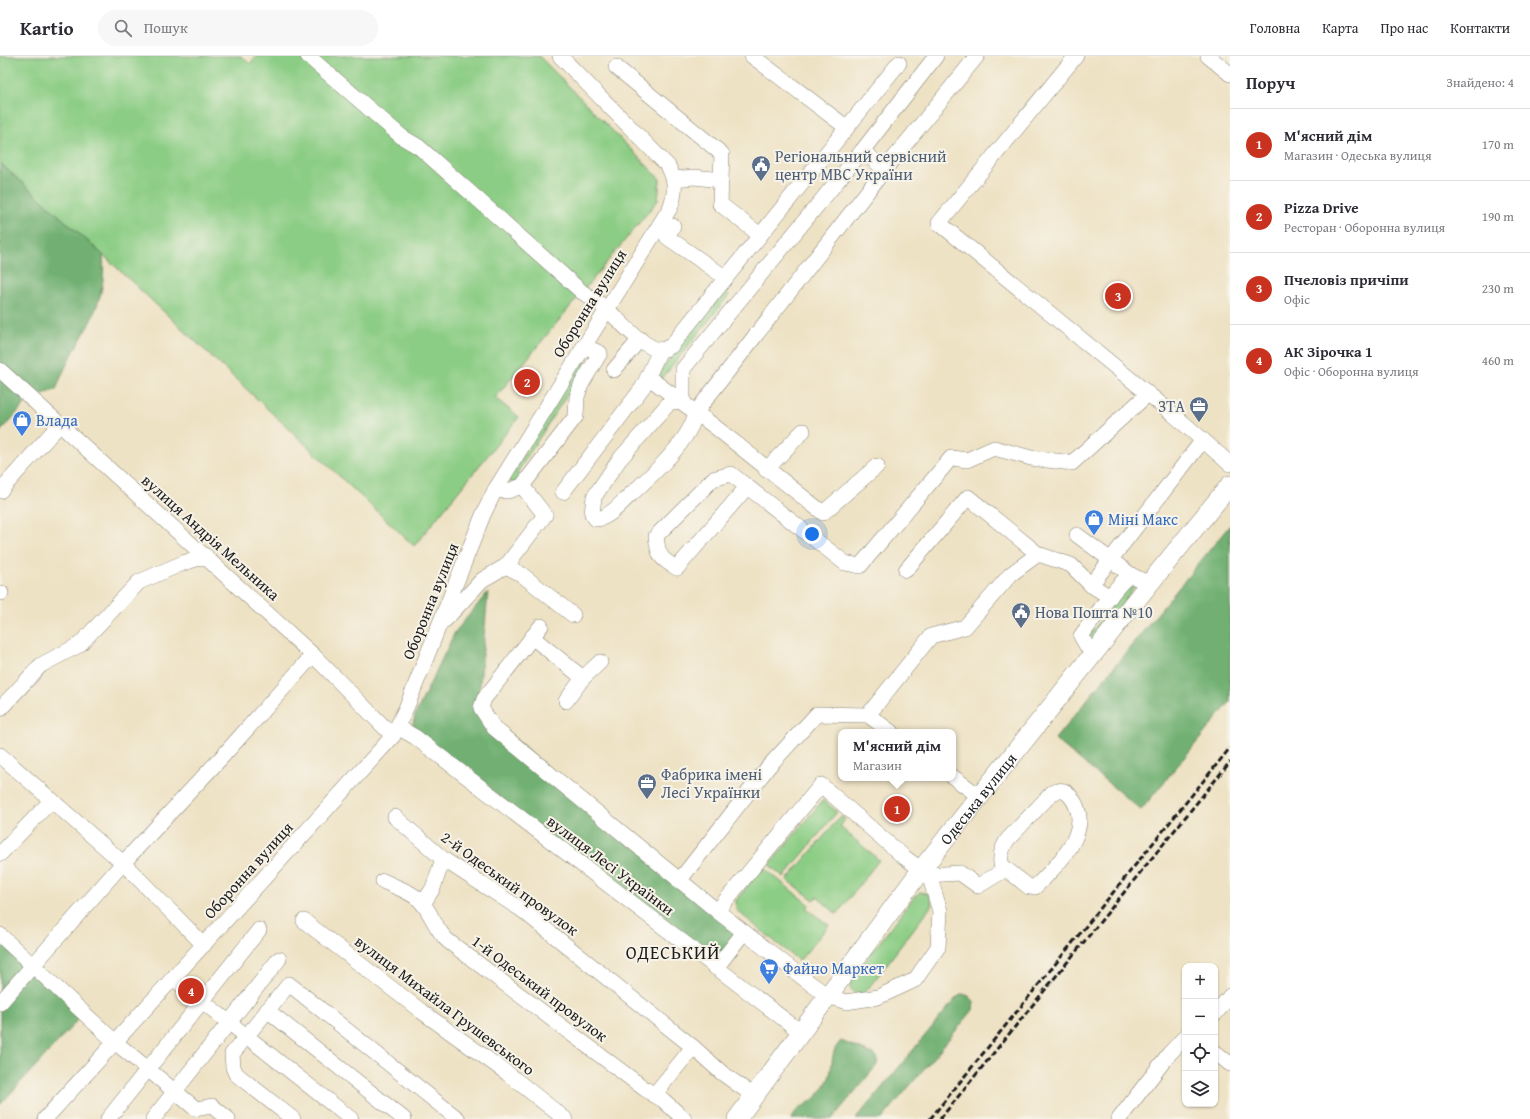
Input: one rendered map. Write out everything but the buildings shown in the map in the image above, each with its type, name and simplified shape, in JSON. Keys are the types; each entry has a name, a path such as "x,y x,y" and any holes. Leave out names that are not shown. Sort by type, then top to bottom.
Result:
{"main road":[{"name":"Одеська вулиця","path":"737,1119 828,996 925,873 979,796 1230,485"}],"street":[{"path":"308,56 402,137 419,147 494,212 501,222 582,292 606,308 640,339 655,349 660,350 671,346 899,63"},
{"path":"560,56 576,63 668,166 674,179 694,177 721,180"},
{"path":"752,56 846,127"},
{"path":"683,401 683,369 862,151 936,56"},
{"path":"683,401 670,402 619,460 594,497 592,514 596,519 602,519 612,511 660,467 681,441 694,419 696,412 885,169 976,56"},
{"path":"1076,56 939,223 1148,394 1230,464"},
{"path":"1208,56 1230,74"},
{"path":"616,67 722,154 720,204 760,235"},
{"path":"862,151 885,169"},
{"name":"Оборонна вулиця","path":"45,1119 396,732 483,515 495,490 606,308 670,208 675,194 674,179"},
{"path":"673,226 666,237 726,278"},
{"path":"614,370 640,339"},
{"path":"495,490 508,491 522,486 576,416 577,397 581,385 600,353 584,346"},
{"path":"563,492 648,377 660,350"},
{"name":"вулиця Андрія Мельника","path":"0,370 206,556 396,732"},
{"path":"648,377 683,401 766,470 823,513 877,466"},
{"path":"747,487 677,568 663,561 657,549 656,536 713,479 731,474 846,563 860,566 951,458 967,460 994,448 1032,458 1072,463 1148,394"},
{"path":"0,491 60,424"},
{"path":"766,470 803,431"},
{"path":"1091,585 1202,440"},
{"path":"440,625 482,580 506,566 545,516 522,486"},
{"path":"906,570 968,497 1038,554 1071,565 1091,585 1110,597"},
{"path":"1077,535 1131,575 1149,584"},
{"path":"868,715 931,636 964,626 1011,574 1038,554"},
{"path":"0,709 41,665 79,645 139,582 183,563 206,556"},
{"path":"506,566 521,574 573,615"},
{"path":"1092,655 1081,636 1110,597 1127,577 1131,575"},
{"name":"вулиця Лесі Українки","path":"583,678 537,631 484,699 481,708 494,728 679,881 828,996"},
{"path":"0,1003 123,863 221,758 313,654"},
{"path":"566,701 583,678 600,662"},
{"path":"679,881 769,766 817,714 868,715 887,729"},
{"name":"вулиця Лесі Українки","path":"396,732 420,742 802,1033"},
{"path":"0,755 123,863 204,945"},
{"path":"956,779 979,796"},
{"path":"717,911 821,785 925,873 940,911 938,947 915,980 878,997 846,1002 828,996"},
{"path":"1060,790 1067,793 1077,807 1080,822 1075,838 1066,853 1033,888 1006,869 1001,864 1000,857 1003,846 1008,839 1052,793 1060,790"},
{"path":"0,854 52,800"},
{"name":"2-й Одеський провулок","path":"396,817 443,859 522,910 693,1047 722,1073 754,1096"},
{"path":"423,904 433,888 443,859"},
{"path":"925,873 960,873 978,886 1006,869"},
{"name":"1-й Одеський провулок","path":"383,881 416,897 423,904 436,928 448,941 684,1119"},
{"name":"вулиця Михайла Грушевського","path":"304,920 421,1011 507,1073 565,1119"},
{"path":"108,1119 259,930"},
{"path":"716,968 744,932"},
{"path":"0,935 115,1042 175,1092 193,1114 212,1106 228,1119"},
{"path":"153,1119 278,959"},
{"path":"174,978 248,1035 351,1119"},
{"path":"293,1119 236,1074 233,1067 232,1054 289,984 458,1119"},
{"path":"1218,1010 1230,996"},
{"path":"267,1010 404,1119"},
{"path":"1118,1119 1169,1054 1182,1040"},
{"path":"654,1095 693,1047"},
{"path":"1218,1054 1230,1064"}],"green space":[{"path":"0,56 241,56 250,64 256,56 539,56 660,179 658,200 495,398 519,417 414,546 100,252 0,163"},
{"path":"0,163 103,255 103,276 101,294 95,310 63,372 56,390 31,397 0,432"},
{"path":"725,291 729,295 661,380 660,375 662,368"},
{"path":"584,357 586,362 585,366 517,473 522,483 510,482 509,478"},
{"path":"1230,525 1230,702 1141,810 1055,739"},
{"path":"1132,584 1136,585 1093,643 1089,639 1091,633 1128,586"},
{"path":"488,592 478,707 739,933 715,964 413,730 415,715 455,632"},
{"path":"823,800 837,812 784,877 769,865"},
{"path":"841,816 845,819 840,827 879,860 837,914 817,897 814,900 787,880"},
{"path":"763,867 809,905 807,909 829,925 799,961 736,910 736,900"},
{"path":"920,892 929,894 932,905 867,990 861,994 855,993 852,991 850,981 915,896"},
{"path":"0,935 84,1013 0,1105"},
{"path":"963,994 969,996 974,1001 973,1010 882,1119 856,1119 957,997"},
{"path":"841,1041 873,1054 878,1058 877,1065 832,1119 791,1119 797,1110 814,1099 824,1087 831,1071 834,1050"}],"railway":[{"path":"930,1119 1230,748"},
{"path":"940,1119 1230,762"}],"place":[{"name":"Регіональний сервісний центр МВС України","path":"761,182"},
{"name":"Пчеловіз причіпи","path":"1118,296"},
{"name":"Pizza Drive","path":"527,382"},
{"name":"ЗТА","path":"1199,423"},
{"name":"Влада","path":"22,437"},
{"name":"Міні Макс","path":"1094,536"},
{"name":"Нова Пошта №10","path":"1021,629"},
{"name":"Фабрика імені Лесі Українки","path":"647,800"},
{"name":"М'ясний дім","path":"897,809"},
{"name":"Файно Маркет","path":"769,985"},
{"name":"АК Зірочка 1","path":"191,991"}],"district":[{"name":"ОДЕСЬКИЙ","path":"673,953"}]}
